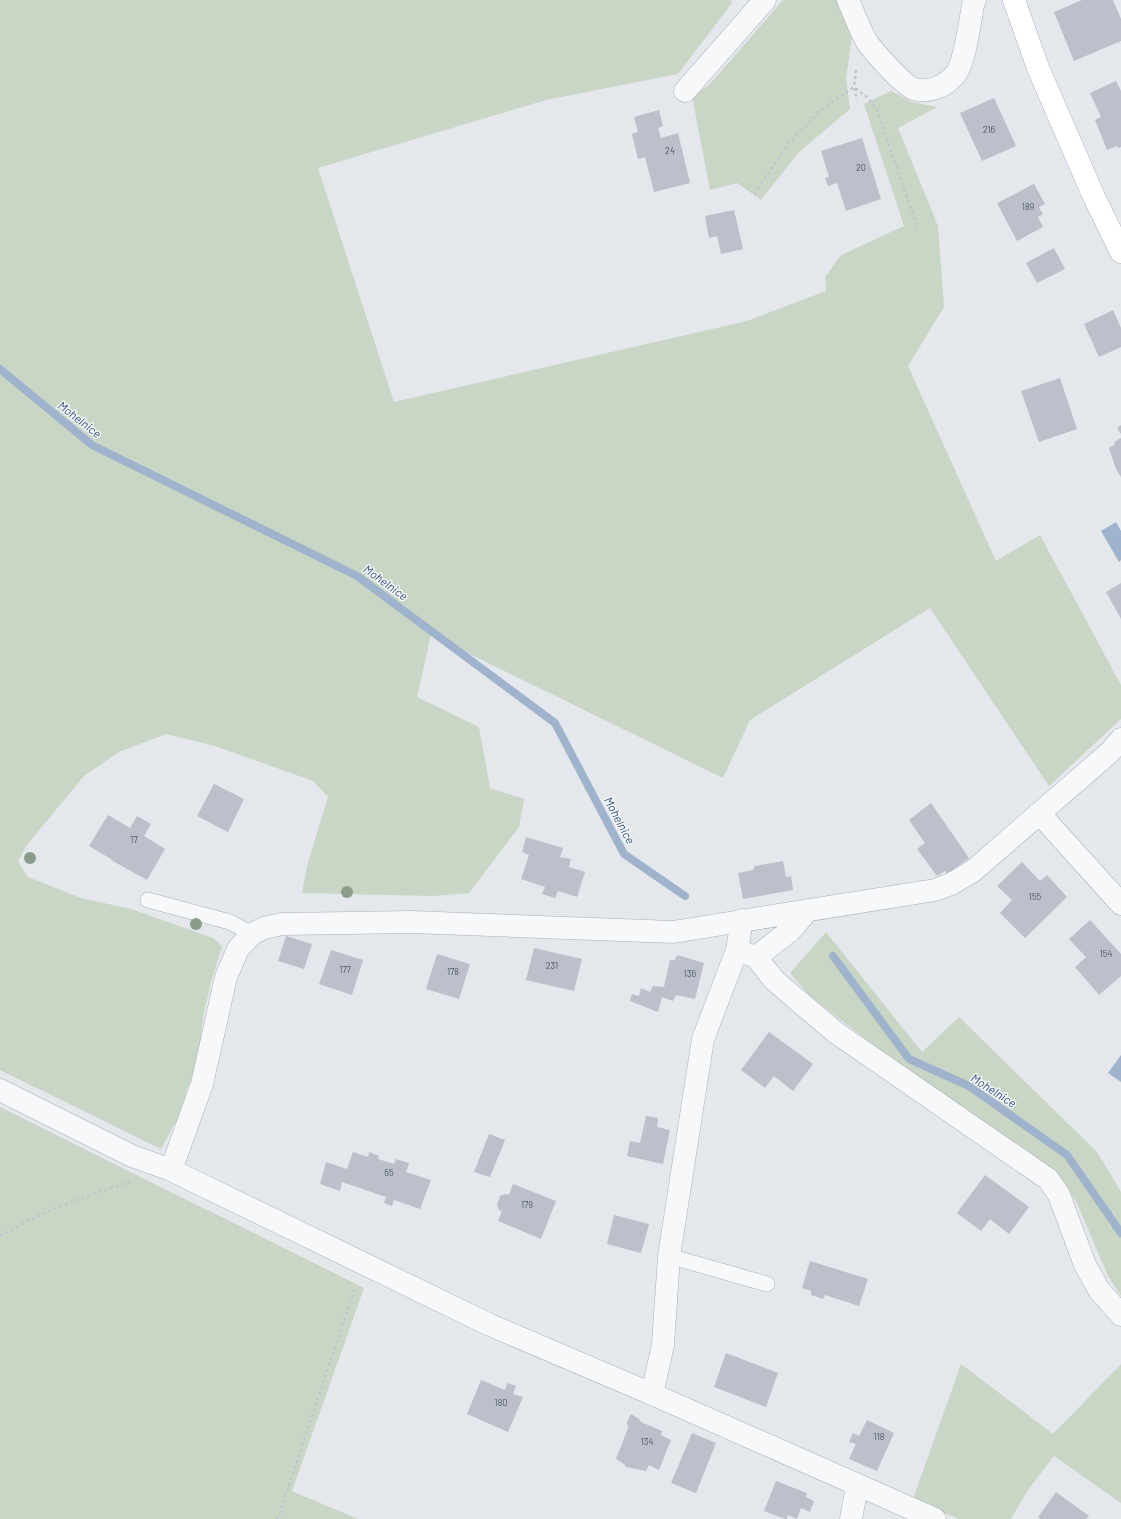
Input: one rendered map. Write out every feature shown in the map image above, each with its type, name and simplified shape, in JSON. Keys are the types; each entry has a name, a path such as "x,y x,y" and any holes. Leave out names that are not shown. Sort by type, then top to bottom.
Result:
{"main road":[{"path":"1014,0 1038,68 1094,196 1121,252"}],"street":[{"path":"685,91 765,0"},
{"path":"848,0 867,41 882,60 913,88 928,90 940,87 956,74 964,53 975,0"},
{"path":"171,1170 202,1084 226,977 238,949 252,934 264,928 282,924 412,922 673,932 934,890 951,884 972,871 1110,752 1121,739"},
{"path":"1039,813 1121,904"},
{"path":"746,954 791,930 808,910"},
{"path":"652,1394 663,1345 669,1256 703,1039 746,954 742,920"},
{"path":"746,954 835,1032 1048,1179 1059,1195 1088,1271 1099,1290 1121,1315"},
{"path":"0,1090 132,1156 171,1170 490,1324 935,1519"},
{"path":"851,1519 857,1486"}],"lane":[{"path":"148,900 230,922 252,934"},
{"path":"669,1256 766,1284"}],"path":[{"path":"754,194 788,144 821,110 854,87 868,98 877,110 918,229"},
{"path":"0,1236 22,1222 96,1192 133,1181"},
{"path":"276,1519 279,1514 363,1263"}],"green space":[{"path":"0,0 731,0 732,3 678,74 546,100 318,168 394,402 747,321 826,291 825,277 841,255 904,226 864,104 891,91 912,102 937,107 898,128 938,226 944,307 908,366 996,561 1040,535 1121,685 1121,719 1049,786 930,608 750,720 723,778 431,635 417,697 479,727 490,788 524,799 519,827 469,893 433,896 302,893 308,862 328,797 313,781 215,746 166,734 119,752 84,776 26,846 18,862 28,877 81,898 131,909 213,938 222,946 211,982 203,1018 199,1060 187,1089 181,1112 161,1149 0,1070"},
{"path":"783,0 841,0 853,28 846,79 850,109 799,152 761,200 737,183 710,190 692,96 710,84"},
{"path":"826,932 922,1052 959,1017 1097,1152 1121,1192 1121,1296 1108,1276 1076,1201 1057,1174 913,1075 812,998 790,973"},
{"path":"0,1107 364,1288 292,1491 358,1519 0,1519"},
{"path":"961,1364 1053,1434 1121,1364 1121,1503 1054,1456 1028,1490 1011,1519 959,1519 913,1499"}],"water":[{"path":"1116,522 1121,531 1121,560 1119,562 1101,531"},
{"path":"1121,1055 1121,1082 1108,1073"}],"building":[{"path":"1082,0 1113,0 1121,19 1121,41 1074,61 1054,12"},
{"path":"1116,81 1121,91 1121,147 1118,148 1117,146 1107,150 1095,120 1101,117 1090,93"},
{"path":"994,98 1016,146 982,161 960,113"},
{"path":"659,110 663,126 658,128 661,138 678,133 690,183 654,192 645,157 638,159 632,134 638,132 634,117"},
{"path":"862,138 881,199 846,211 837,183 828,186 825,178 829,177 821,151"},
{"path":"1034,184 1045,204 1039,207 1043,214 1038,217 1043,227 1017,241 997,203"},
{"path":"734,210 743,249 721,254 717,236 709,238 705,216"},
{"path":"1054,248 1065,269 1037,283 1026,263"},
{"path":"1113,310 1121,328 1121,347 1099,357 1084,324"},
{"path":"1060,378 1077,429 1039,442 1021,391"},
{"path":"1121,425 1121,434 1117,428"},
{"path":"1121,438 1121,477 1116,469 1109,448 1115,444 1114,442"},
{"path":"1121,583 1121,619 1106,592"},
{"path":"214,784 244,799 228,832 197,816"},
{"path":"931,803 969,858 947,874 945,871 937,876 917,849 925,843 909,820"},
{"path":"108,815 130,828 137,816 151,824 144,836 165,849 147,880 89,846"},
{"path":"526,837 563,848 560,857 571,859 569,867 585,872 577,897 558,891 555,898 542,894 545,887 521,879 529,855 522,852"},
{"path":"783,861 786,877 791,876 793,890 743,899 738,873 753,870 755,866"},
{"path":"1022,862 1040,881 1047,875 1067,897 1025,938 1000,913 1012,900 997,886"},
{"path":"1090,920 1121,954 1121,976 1099,995 1075,967 1086,957 1069,939"},
{"path":"286,936 312,944 304,969 278,961"},
{"path":"534,948 582,959 574,991 526,980"},
{"path":"331,950 363,960 352,995 319,984"},
{"path":"437,954 470,964 459,999 426,989"},
{"path":"677,955 704,963 695,999 676,995 673,1001 662,997 658,1012 630,1001 632,994 639,996 641,988 650,992 653,986 664,987 670,960 675,960"},
{"path":"769,1032 813,1064 793,1091 774,1076 765,1088 741,1070"},
{"path":"646,1116 658,1118 657,1127 670,1130 663,1164 627,1156 630,1141 640,1143"},
{"path":"489,1134 505,1140 490,1177 474,1172"},
{"path":"353,1152 368,1157 369,1152 379,1156 378,1159 394,1164 396,1159 409,1163 406,1172 431,1180 420,1209 394,1200 392,1206 384,1203 386,1197 342,1182 340,1191 320,1184 326,1162 347,1169"},
{"path":"985,1175 1029,1207 1009,1234 990,1219 981,1231 957,1213"},
{"path":"513,1184 556,1201 541,1239 498,1221 502,1211 499,1210 497,1205 500,1196 505,1194 509,1195"},
{"path":"614,1215 649,1224 641,1253 607,1244"},
{"path":"810,1261 868,1279 859,1306 825,1295 823,1299 811,1295 811,1291 802,1288"},
{"path":"726,1353 778,1373 766,1407 714,1387"},
{"path":"481,1380 505,1390 507,1383 516,1386 513,1394 523,1397 508,1432 467,1414"},
{"path":"631,1414 641,1422 662,1431 661,1435 671,1440 659,1470 649,1465 646,1471 626,1467 616,1459 628,1428 627,1422"},
{"path":"867,1420 894,1433 877,1471 849,1459 856,1444 849,1442 853,1433 859,1436"},
{"path":"692,1433 716,1443 696,1493 671,1483"},
{"path":"776,1481 807,1493 806,1497 814,1501 810,1512 801,1508 797,1519 788,1515 787,1519 785,1519 764,1511"},
{"path":"1056,1492 1089,1516 1086,1519 1041,1519 1038,1517"}],"waterway":[{"name":"Mohelnice","path":"0,369 92,445 357,576 555,723 624,854 685,896"},
{"name":"Mohelnice","path":"833,956 909,1059 969,1086 1067,1155 1121,1233"}]}
